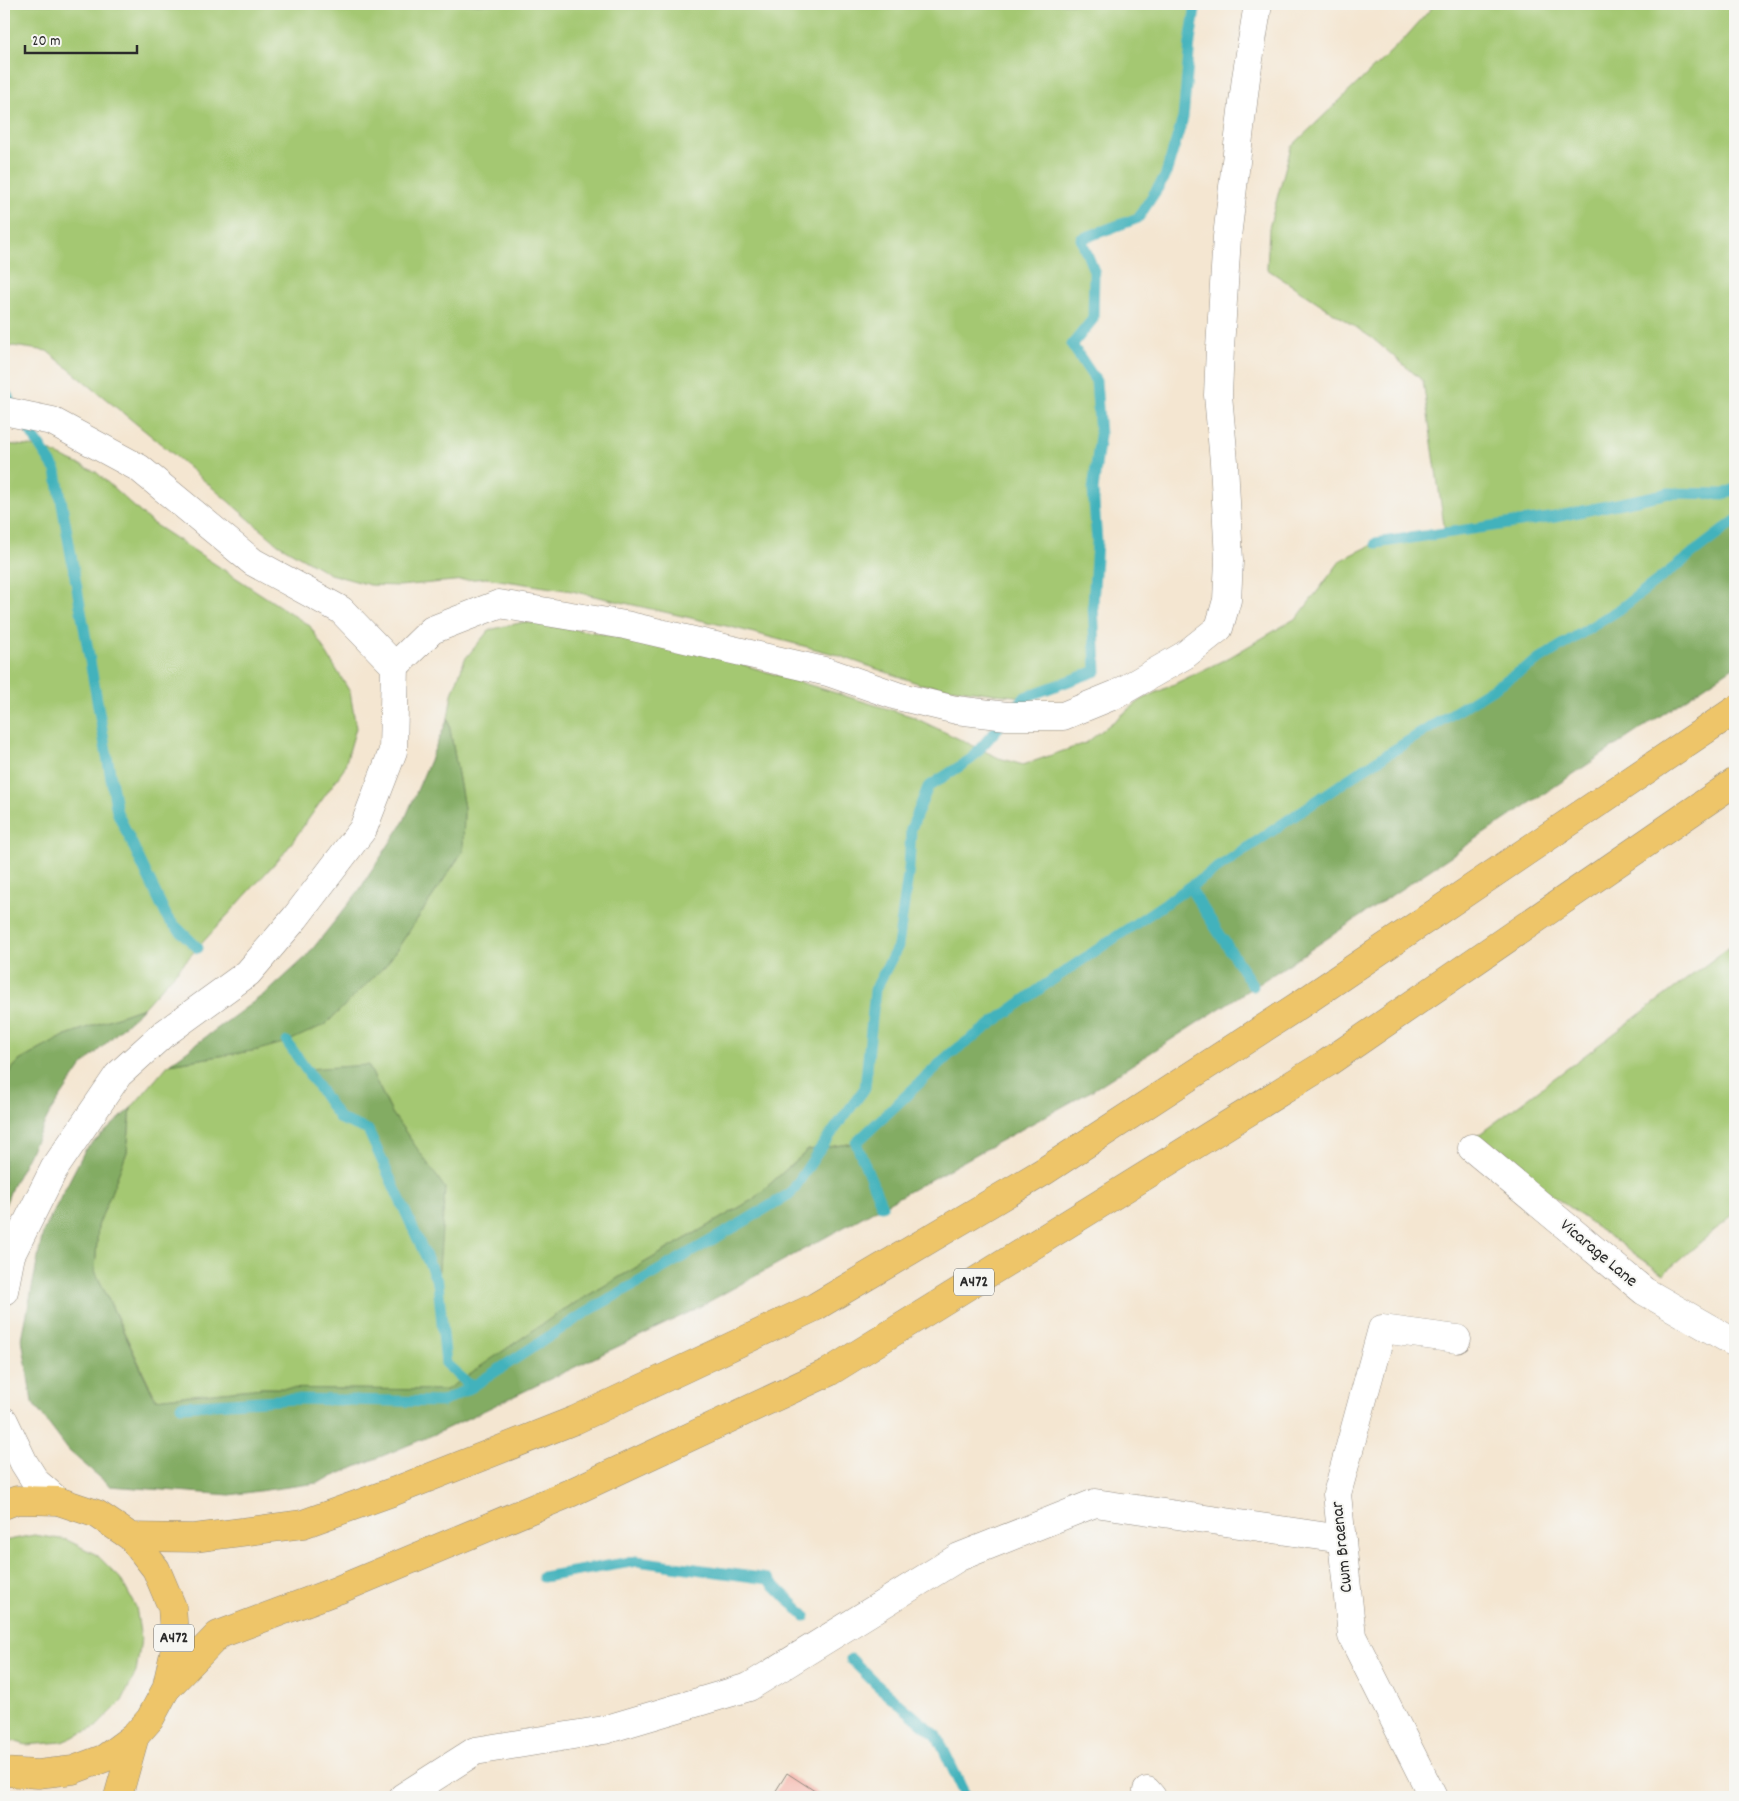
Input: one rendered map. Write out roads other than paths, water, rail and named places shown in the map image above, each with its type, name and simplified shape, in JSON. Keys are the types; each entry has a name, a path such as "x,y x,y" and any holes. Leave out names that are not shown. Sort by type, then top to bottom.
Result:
{"main road":[{"path":"131,1537 194,1538 303,1524 394,1491 575,1420 815,1308 1043,1172 1304,1002 1735,710"},
{"name":"A472","path":"166,1689 218,1635 338,1590 570,1493 829,1372 1327,1063 1735,782"},
{"name":"A472","path":"4,1504 16,1500 58,1501 96,1514 131,1537 156,1569 172,1607 175,1649 166,1689 150,1719 135,1736 106,1758 73,1770 38,1774 4,1772"},
{"path":"118,1797 135,1736"}],"street":[{"path":"4,1291 11,1254 54,1169 118,1075 161,1036 248,973 295,918 363,829 393,751 395,666 432,630 498,604 625,625 828,672 897,696 956,710 1007,716 1063,716 1117,694 1185,656 1219,628 1227,600 1229,561 1224,462 1218,395 1227,237 1246,78 1258,4"},
{"path":"4,411 52,420 139,468 253,562 341,610 395,666"},
{"name":"Vicarage Lane","path":"1472,1148 1644,1292 1735,1343"},
{"name":"Cwm Braenar","path":"1433,1797 1352,1636 1337,1494 1382,1329 1457,1340"},
{"path":"4,1421 24,1463 36,1482 58,1501"},
{"path":"403,1797 475,1751 604,1730 749,1687 959,1557 1095,1503 1342,1539"}],"waterway":[{"path":"181,1406 295,1399 442,1402 472,1387 588,1311 791,1193 820,1149 865,1088 875,990 898,946 909,868 911,829 928,787 971,759 1025,697 1096,671 1093,604 1097,542 1093,490 1100,435 1096,381 1072,345 1093,319 1094,271 1081,239 1138,218 1165,177 1183,118 1190,42 1196,4"},
{"path":"4,391 56,471 117,812 168,919 198,948"},
{"path":"1376,543 1555,517 1669,493 1724,494 1735,489"},
{"path":"882,1206 856,1143 950,1054 1045,985 1362,770 1620,609 1735,521"},
{"path":"1190,888 1253,986"},
{"path":"287,1042 340,1119 368,1130 438,1283 446,1364 472,1387"},
{"path":"543,1577 637,1561 768,1579 805,1616"},
{"path":"851,1659 878,1686 937,1736 966,1797"}]}
